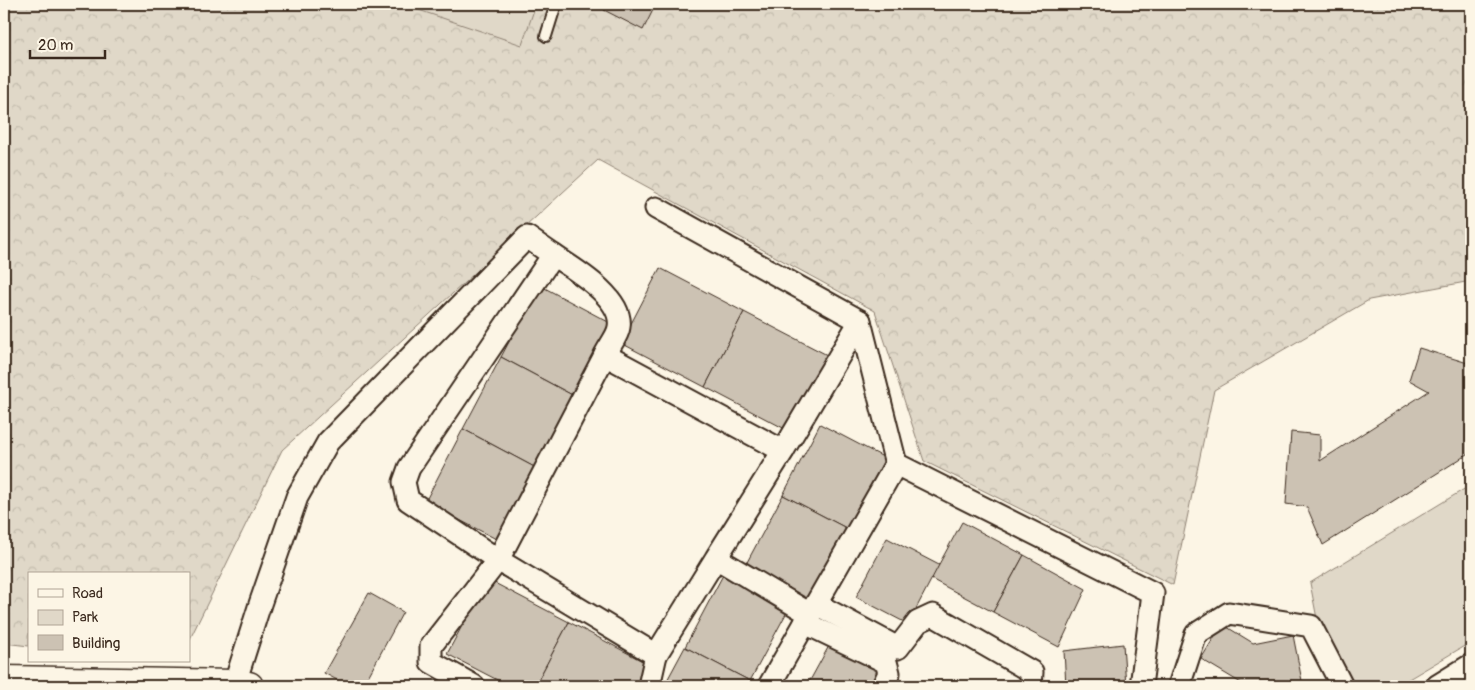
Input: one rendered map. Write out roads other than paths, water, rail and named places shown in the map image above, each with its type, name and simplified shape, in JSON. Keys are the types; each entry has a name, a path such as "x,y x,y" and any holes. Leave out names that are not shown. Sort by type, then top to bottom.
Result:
{"street":[{"path":"656,208 860,321 896,464 769,686"},
{"path":"4,680 239,686 260,604 298,497 328,442 527,237 604,292 619,318 619,328 498,560 431,646 431,662 474,686"},
{"path":"554,255 409,468 404,482 408,500 498,560 656,656"},
{"path":"649,686 656,656 783,451 860,321"},
{"path":"605,355 783,451"},
{"path":"896,464 1153,593 1141,686"},
{"path":"716,558 886,662 889,673 883,686"},
{"path":"810,614 898,648 918,622 933,615 1032,672 1031,686"},
{"path":"1179,686 1196,634 1229,614 1311,626 1342,686"},
{"path":"1436,686 1471,665"}],"lane":[{"path":"546,36 556,4"}]}
